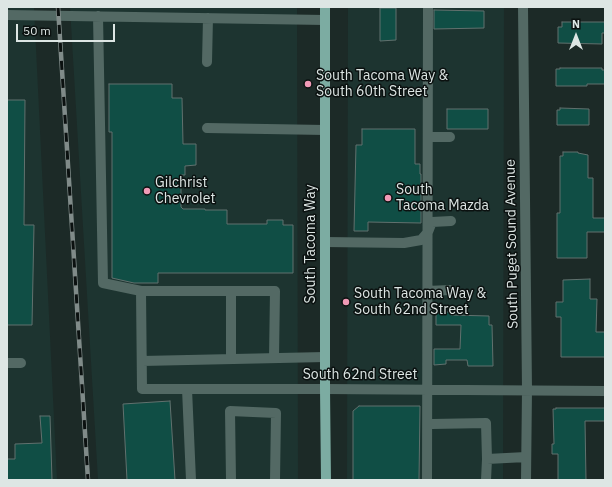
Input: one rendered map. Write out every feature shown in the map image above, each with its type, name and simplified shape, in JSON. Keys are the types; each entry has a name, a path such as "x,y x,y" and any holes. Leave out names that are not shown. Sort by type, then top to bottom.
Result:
{"main road":[{"name":"South Tacoma Way","path":"325,7 324,242 326,480"}],"street":[{"path":"426,480 428,7"},
{"name":"South Puget Sound Avenue","path":"523,7 527,390 526,480"},
{"path":"7,15 79,11 98,16 148,12 208,18 325,20"},
{"path":"98,16 103,283 141,291 275,291 274,358"},
{"path":"207,62 208,18"},
{"path":"207,128 325,130"},
{"path":"428,137 450,137"},
{"path":"324,242 404,243 421,240 428,232 432,222 451,221"},
{"path":"427,291 450,290"},
{"name":"South 62nd Street","path":"141,291 142,389 605,391"},
{"path":"231,291 231,359"},
{"path":"142,361 325,357"},
{"path":"7,363 21,363"},
{"path":"187,389 191,480"},
{"path":"231,480 230,411 276,413 275,480"},
{"path":"432,424 486,423 486,480"},
{"path":"487,459 526,457"}],"shaded area":[{"path":"7,7 34,7 57,480 7,480"},
{"path":"70,7 297,7 298,480 98,480"},
{"path":"348,7 504,7 503,480 347,480"}],"building":[{"path":"380,8 396,8 396,40 380,41"},
{"path":"434,10 484,11 484,28 434,29"},
{"path":"562,22 605,22 605,33 602,33 602,44 558,43 558,27 562,27"},
{"path":"602,68 602,70 605,70 605,84 587,84 587,86 556,86 556,69"},
{"name":"Gilchrist Chevrolet","path":"109,84 172,84 172,98 182,98 183,144 196,144 196,165 185,166 185,175 181,175 181,207 183,209 227,210 227,224 267,224 267,220 283,220 283,225 293,225 293,273 158,273 158,283 134,283 112,278 112,132 109,132"},
{"path":"7,100 25,100 24,225 34,225 32,325 7,325"},
{"path":"560,108 589,109 589,125 557,125 557,110 560,110"},
{"path":"447,109 488,109 488,129 447,129"},
{"name":"South Tacoma Mazda","path":"362,129 415,129 415,164 420,164 421,174 421,223 368,222 368,231 354,231 356,145 362,145"},
{"path":"563,152 578,152 588,155 588,178 593,178 593,218 605,218 605,232 587,232 587,258 557,258 557,213 560,213 560,156 563,156"},
{"path":"590,279 590,299 597,299 596,332 605,332 605,357 561,357 561,317 556,317 556,302 563,302 563,280"},
{"path":"436,312 451,312 451,315 489,316 489,325 492,325 493,366 468,366 467,360 446,360 446,364 434,365 434,349 460,349 461,325 436,325"},
{"path":"170,401 175,480 127,480 123,404"},
{"path":"359,406 420,406 419,480 353,480 353,411"},
{"path":"605,408 605,421 585,421 586,480 558,480 558,454 552,454 552,444 554,444 553,409"},
{"path":"40,416 50,416 52,480 7,480 7,459 15,459 15,444 42,443"}],"railway":[{"path":"58,7 88,480"}],"place":[{"name":"South Tacoma Way & South 60th Street","path":"308,84"},
{"name":"Gilchrist Chevrolet","path":"147,191"},
{"name":"South Tacoma Mazda","path":"388,198"},
{"name":"South Tacoma Way & South 62nd Street","path":"346,302"}]}
